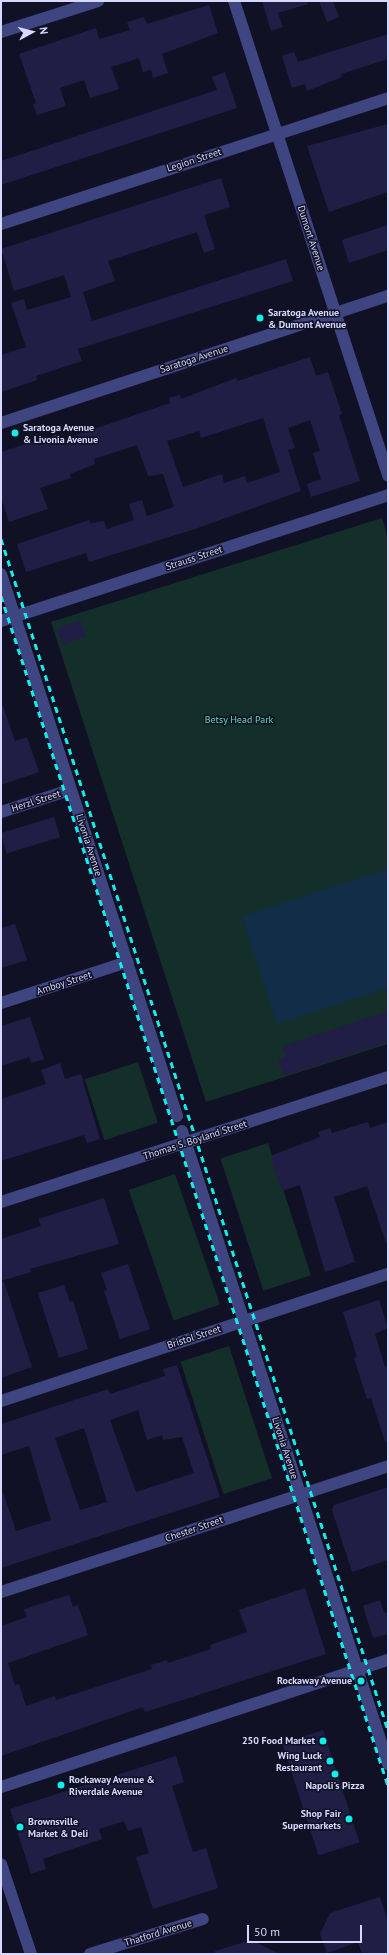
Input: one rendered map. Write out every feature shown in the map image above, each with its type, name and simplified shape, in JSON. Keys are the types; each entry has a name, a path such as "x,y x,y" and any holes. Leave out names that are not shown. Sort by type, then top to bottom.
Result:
{"street":[{"path":"1,32 98,1"},
{"name":"Dumont Avenue","path":"234,1 388,476"},
{"name":"Legion Street","path":"1,224 388,98"},
{"name":"Saratoga Avenue","path":"1,423 388,296"},
{"name":"Strauss Street","path":"1,621 388,495"},
{"name":"Livonia Avenue","path":"1,574 177,1116"},
{"name":"Herzl Street","path":"1,812 70,790"},
{"name":"Amboy Street","path":"1,1003 127,962"},
{"name":"Thomas S. Boyland Street","path":"1,1202 184,1137 388,1077"},
{"name":"Livonia Avenue","path":"184,1137 388,1764"},
{"name":"Bristol Street","path":"1,1401 388,1274"},
{"name":"Chester Street","path":"1,1592 388,1466"},
{"path":"1,1787 388,1660"},
{"path":"1,1864 30,1954"},
{"name":"Thatford Avenue","path":"90,1954 203,1919"}],"green space":[{"name":"Betsy Head Park","path":"382,518 388,538 388,1044 206,1102 51,622"},
{"path":"138,1062 158,1123 105,1140 85,1079"},
{"path":"268,1143 311,1275 263,1291 220,1158"},
{"path":"175,1174 220,1304 174,1320 129,1190"},
{"path":"229,1346 272,1478 223,1494 180,1362"}],"water":[{"path":"388,869 388,988 277,1024 242,916"}],"building":[{"path":"262,1 307,1 308,4 278,13 283,27 271,31"},
{"path":"319,1 333,1 339,17 327,22"},
{"path":"209,5 218,33 162,54 168,73 153,78 151,70 143,72 139,58 111,67 119,89 90,98 84,80 60,88 66,106 37,115 33,104 36,103 19,54 96,28 99,39 130,30 127,22 144,17 147,24"},
{"path":"388,34 388,59 341,74 342,77 307,91 305,84 292,88 282,56 294,52 298,62"},
{"path":"225,72 237,108 1,185 1,161 217,90 212,77"},
{"path":"388,124 388,192 329,212 307,146"},
{"path":"221,178 230,207 204,215 215,249 204,253 197,232 108,261 115,281 83,292 92,321 286,259 293,281 78,349 82,361 36,376 37,380 1,392 1,355 26,347 11,303 24,299 27,310 71,297 64,275 14,291 1,249"},
{"path":"388,225 388,250 349,263 342,240"},
{"path":"310,357 316,376 328,372 342,414 339,415 360,481 311,497 307,484 321,479 313,453 320,451 310,420 288,428 295,448 288,450 301,491 195,529 89,562 86,553 26,572 17,544 89,520 91,523 104,521 107,529 134,520 129,504 142,500 147,516 174,507 163,474 148,476 137,445 94,459 95,464 70,474 71,478 40,488 48,509 9,522 1,498 1,452 57,434 59,441 170,403 169,398 180,395 181,399 236,378 238,381","holes":["263,418 280,472 247,483 245,476 224,483 222,474 183,487 167,441 199,431 201,438"]},
{"path":"80,620 86,636 63,645 57,629"},
{"path":"1,706 3,706 15,741 27,737 39,772 1,785"},
{"path":"54,817 60,837 7,853 1,833"},
{"path":"15,924 27,960 1,968 1,928"},
{"path":"388,1011 388,1042 284,1076 278,1059 286,1057 282,1046"},
{"path":"30,1017 44,1059 31,1063 29,1057 1,1066 1,1026"},
{"path":"60,1063 65,1079 81,1074 100,1139 87,1143 84,1135 1,1161 1,1099 46,1084 41,1070"},
{"path":"368,1122 370,1128 388,1122 388,1243 386,1243 367,1186 334,1197 355,1262 325,1272 300,1185 282,1191 270,1156 320,1137 318,1132 330,1128 332,1133"},
{"path":"104,1198 119,1244 30,1269 31,1272 1,1281 1,1239 41,1226 38,1219"},
{"path":"128,1264 150,1329 120,1339 104,1291 107,1290 101,1273"},
{"path":"1,1282 4,1282 32,1367 1,1378"},
{"path":"64,1285 70,1302 73,1301 88,1349 59,1358 38,1293"},
{"path":"379,1300 388,1328 375,1334 385,1367 388,1366 388,1442 385,1442 371,1398 367,1399 354,1358 357,1357 343,1312"},
{"path":"177,1365 220,1497 1,1568 1,1493 3,1492 16,1531 51,1520 29,1446 1,1455 1,1424 108,1389 110,1394 165,1376 163,1369","holes":["138,1410 147,1440 162,1435 163,1440 182,1437 194,1473 136,1492 110,1420","84,1428 107,1502 80,1510 55,1438"]},
{"path":"388,1487 388,1560 352,1572 332,1510 334,1505"},
{"path":"305,1588 326,1654 145,1712 143,1707 1,1756 1,1626 27,1617 24,1609 69,1595 73,1607 78,1605 88,1635 8,1663 15,1685 19,1684 26,1706 55,1696 56,1700 152,1669 151,1665 167,1660 168,1663 211,1649 210,1645 247,1632 239,1610"},
{"path":"380,1600 384,1613 388,1612 388,1634 373,1638 363,1606"},
{"path":"323,1730 359,1842 319,1856 282,1743"},
{"path":"176,1756 184,1782 172,1786 193,1852 206,1848 218,1888 153,1909 136,1857 149,1853 141,1827 128,1831 124,1821 99,1829 102,1839 43,1859 46,1869 31,1874 10,1809"},
{"path":"380,1897 388,1921 388,1954 362,1954 358,1942 327,1953 320,1934 330,1913"},
{"path":"251,1940 280,1954 215,1954 215,1951"}],"railway":[{"path":"1,539 388,1730"},
{"path":"1,596 388,1786"}],"place":[{"name":"Saratoga Avenue & Dumont Avenue","path":"260,318"},
{"name":"Saratoga Avenue & Livonia Avenue","path":"15,433"},
{"name":"Rockaway Avenue","path":"361,1681"},
{"name":"250 Food Market","path":"323,1741"},
{"name":"Wing Luck Restaurant","path":"330,1761"},
{"name":"Napoli's Pizza","path":"335,1774"},
{"name":"Rockaway Avenue & Riverdale Avenue","path":"61,1785"},
{"name":"Shop Fair Supermarkets","path":"349,1819"},
{"name":"Brownsville Market & Deli","path":"20,1827"}]}
